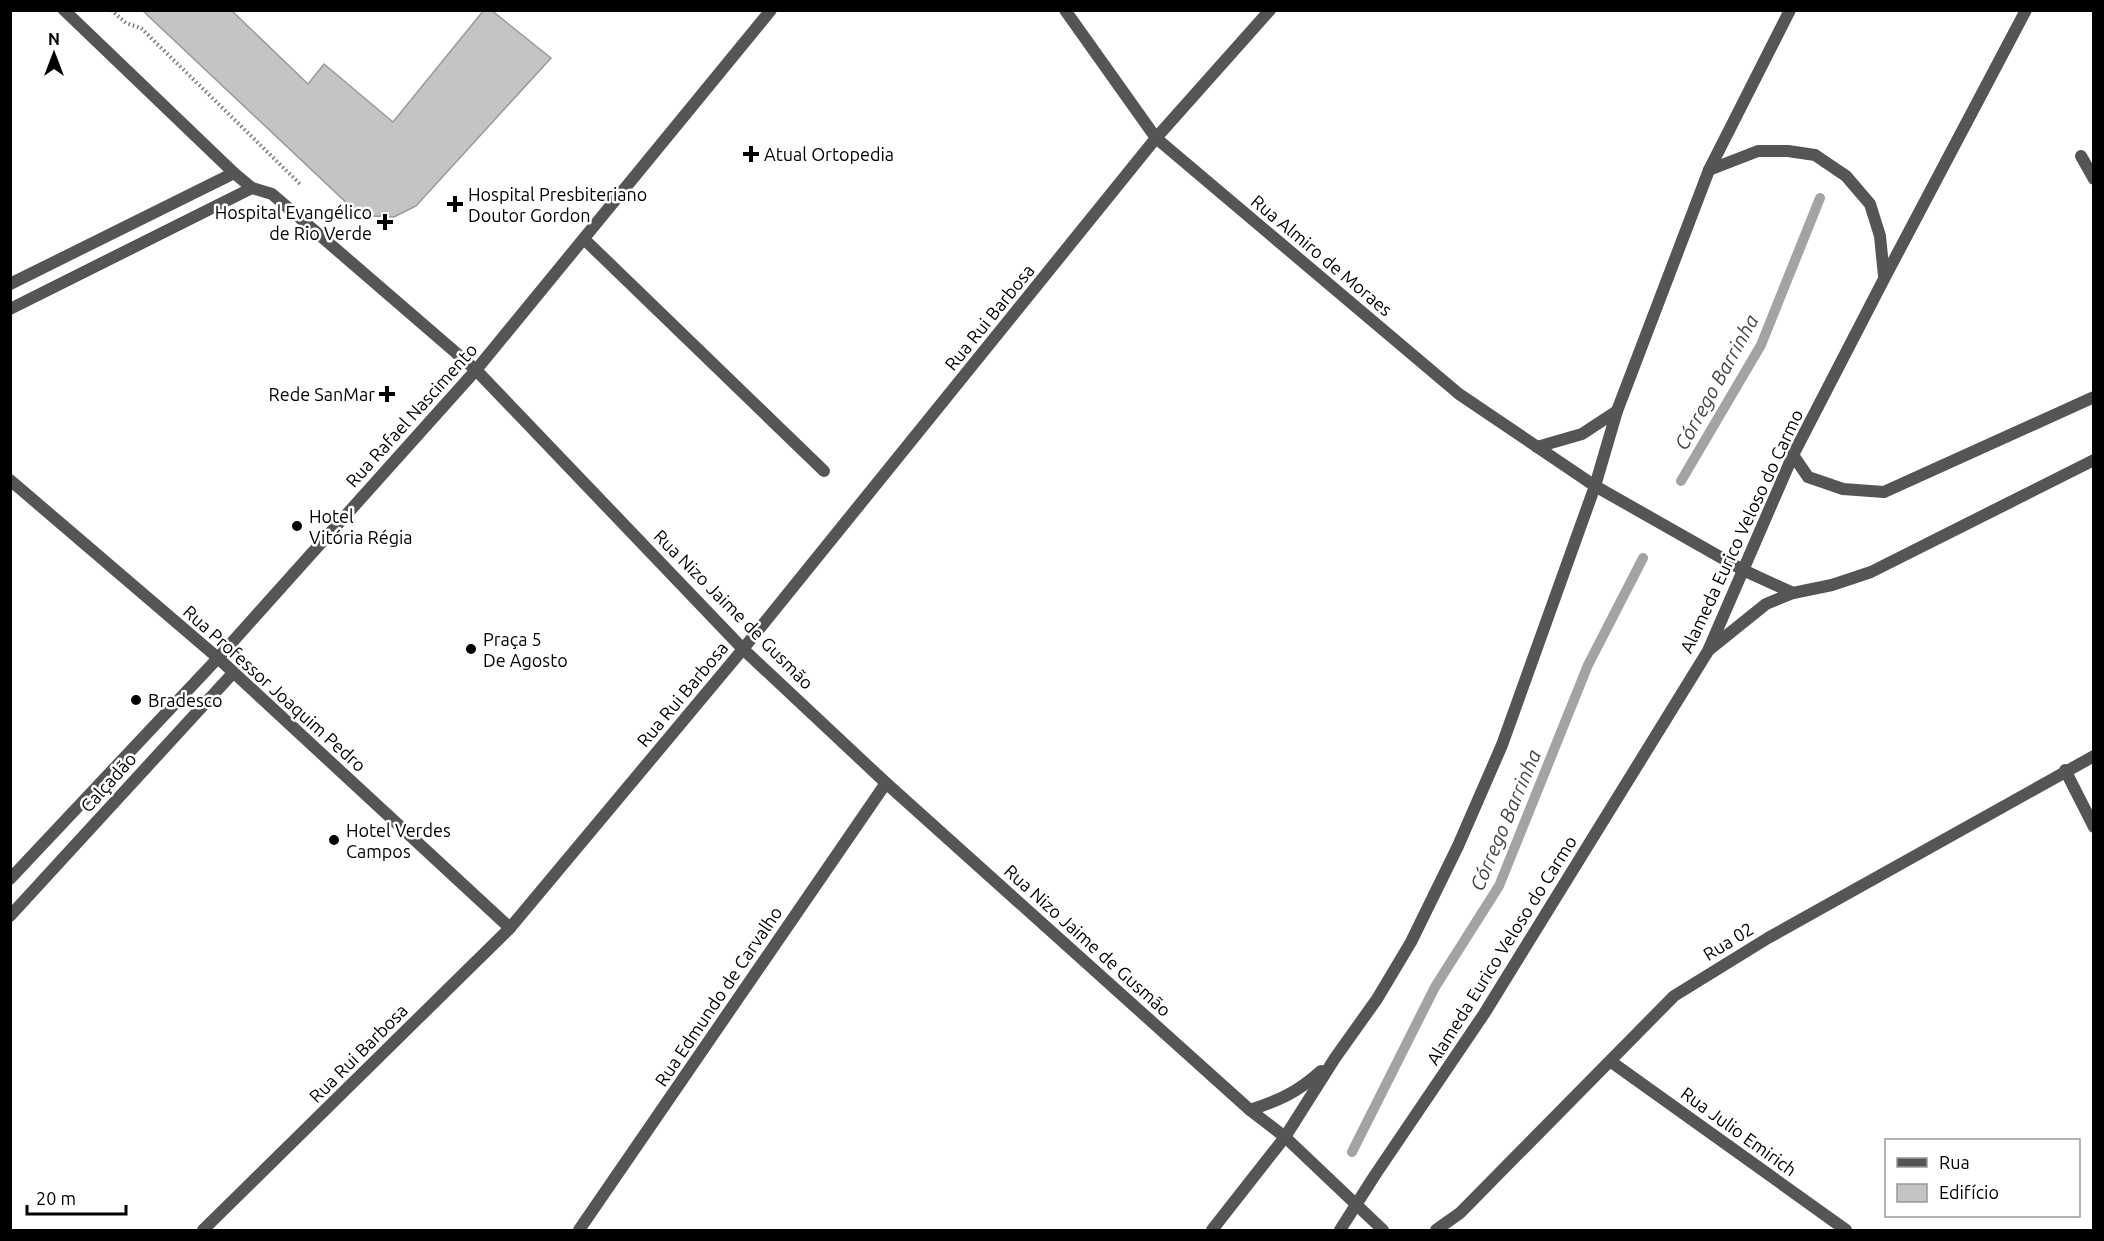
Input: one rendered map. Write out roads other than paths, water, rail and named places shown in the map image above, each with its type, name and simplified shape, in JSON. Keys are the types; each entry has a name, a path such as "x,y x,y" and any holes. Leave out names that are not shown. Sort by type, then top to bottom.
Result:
{"street":[{"name":"Rua Nizo Jaime de Gusmão","path":"64,10 234,173 252,188 272,194 476,370 743,649 886,783 1250,1110 1285,1137 1383,1230"},
{"name":"Rua Rafael Nascimento","path":"10,879 218,658 476,370 771,10"},
{"name":"Rua Almiro de Moraes","path":"1065,10 1156,138 1459,394 1614,497 1743,570 1793,593"},
{"name":"Rua Rui Barbosa","path":"203,1230 510,928 743,649 1156,138 1270,10"},
{"path":"1212,1230 1285,1137 1335,1058 1377,999 1405,951 1458,846 1502,745 1596,486 1617,411 1709,170 1790,10"},
{"name":"Alameda Eurico Veloso do Carmo","path":"1340,1230 1484,1014 1708,651 1793,455 2026,10"},
{"path":"1709,170 1758,152 1788,151 1815,155 1846,176 1870,204 1880,236 1885,277"},
{"path":"2081,156 2094,179"},
{"path":"10,284 234,173"},
{"path":"10,309 252,188"},
{"path":"584,239 824,471"},
{"path":"1793,455 1809,477 1843,489 1884,492 2094,397"},
{"path":"1537,447 1582,435 1617,411"},
{"path":"1708,651 1766,604 1793,593 1832,585 1871,572 2094,460"},
{"name":"Rua Professor Joaquim Pedro","path":"10,480 218,658 510,928"},
{"name":"Calçadão","path":"10,916 233,673"},
{"name":"Rua 02","path":"1436,1230 1460,1213 1674,996 1768,938 2094,756"},
{"path":"2065,771 2094,827"},
{"name":"Rua Edmundo de Carvalho","path":"579,1230 886,783"},
{"path":"1250,1110 1285,1098 1305,1086 1335,1058"},
{"name":"Rua Julio Emirich","path":"1610,1061 1846,1230"}],"waterway":[{"name":"Córrego Barrinha","path":"1681,481 1761,345 1820,198"},
{"name":"Córrego Barrinha","path":"1352,1152 1435,987 1499,886 1588,665 1643,558"}],"place":[{"name":"Atual Ortopedia","path":"751,154"},
{"name":"Hospital Presbiteriano Doutor Gordon","path":"455,204"},
{"name":"Hospital Evangélico de Rio Verde","path":"385,222"},
{"name":"Rede SanMar","path":"387,394"},
{"name":"Hotel Vitória Régia","path":"297,526"},
{"name":"Praça 5 De Agosto","path":"471,649"},
{"name":"Bradesco","path":"136,700"},
{"name":"Hotel Verdes Campos","path":"334,840"}]}
